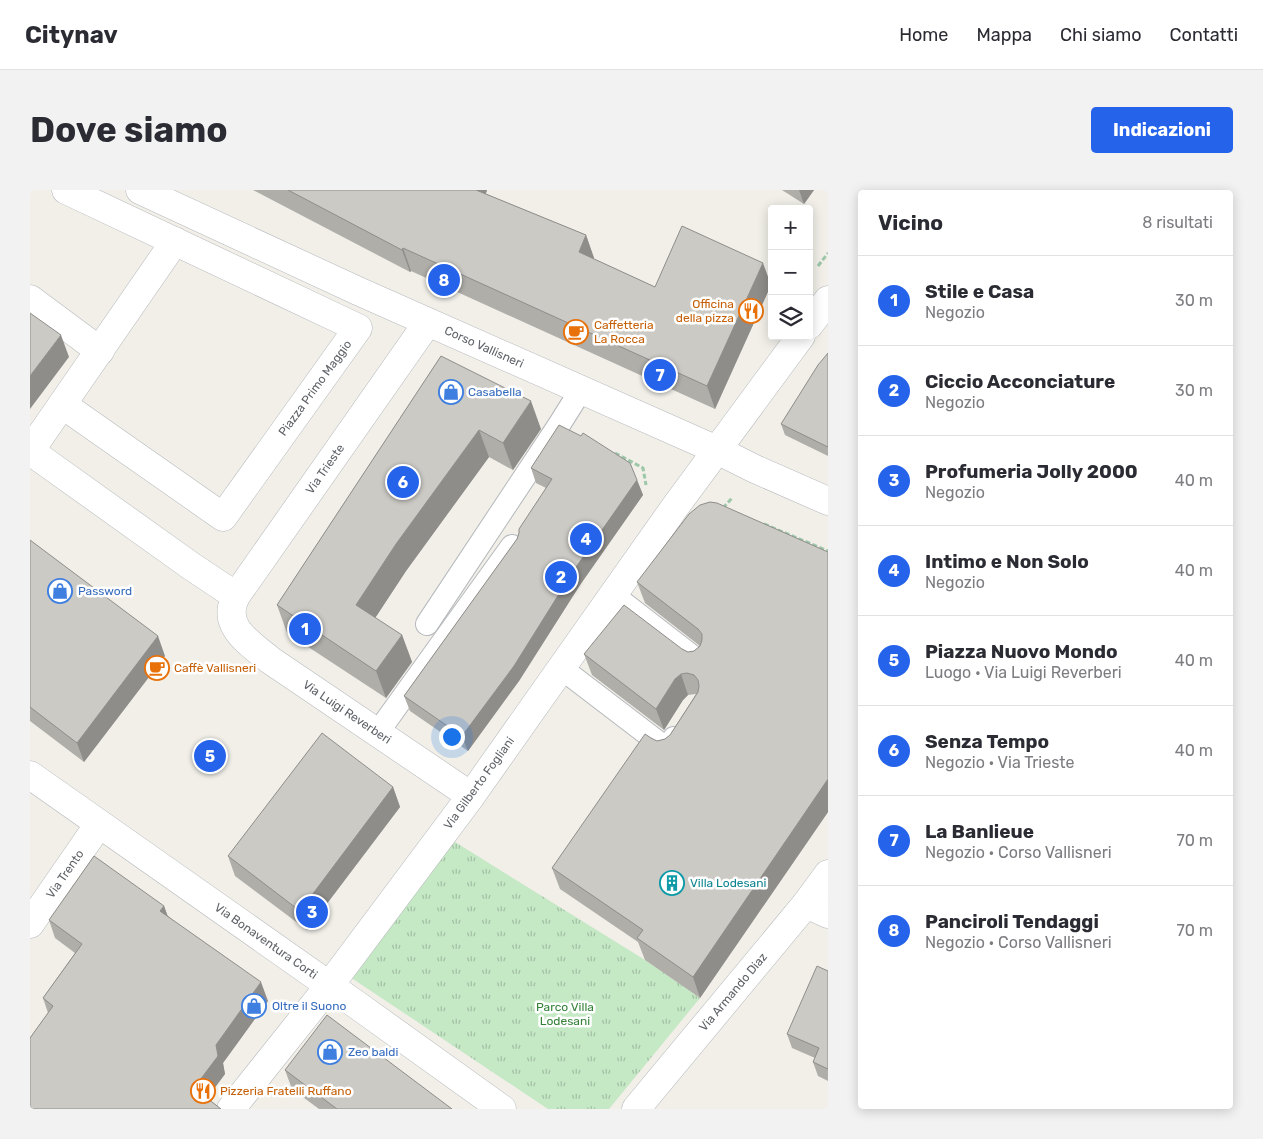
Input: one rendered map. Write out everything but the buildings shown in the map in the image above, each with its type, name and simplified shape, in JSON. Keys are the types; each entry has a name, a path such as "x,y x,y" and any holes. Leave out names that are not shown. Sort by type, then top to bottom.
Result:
{"street":[{"path":"30,451 175,241 66,190"},
{"name":"Corso Vallisneri","path":"140,190 428,322 828,501"},
{"name":"Piazza Primo Maggio","path":"63,405 223,517 358,328 175,241"},
{"path":"30,300 100,351"},
{"path":"813,320 828,300"},
{"name":"Via Trieste","path":"234,608 428,322"},
{"name":"Via Gilberto Fogliani","path":"231,1109 329,986 471,796 613,595 798,340"},
{"name":"Via Luigi Reverberi","path":"30,451 190,566 234,608 235,628 270,660 471,796"},
{"name":"Via Bonaventura Corti","path":"30,775 502,1109"},
{"name":"Via Trento","path":"30,924 99,824"},
{"name":"Via Armando Diaz","path":"636,1109 817,909 828,874"}],"lane":[{"path":"427,624 581,390"},
{"path":"378,732 512,546"},
{"path":"613,595 697,660"},
{"path":"561,668 667,749 685,721"}],"path":[{"path":"759,522 828,551"}],"green space":[{"name":"Parco Villa Lodesani","path":"447,837 645,960 700,998 609,1109 548,1109 347,975"}],"place":[{"name":"Panciroli Tendaggi","path":"444,280"},
{"name":"Officina della pizza","path":"751,311"},
{"name":"Caffetteria La Rocca","path":"576,332"},
{"name":"La Banlieue","path":"660,375"},
{"name":"Casabella","path":"451,392"},
{"name":"Senza Tempo","path":"403,482"},
{"name":"Intimo e Non Solo","path":"586,539"},
{"name":"Ciccio Acconciature","path":"561,577"},
{"name":"Password","path":"60,591"},
{"name":"Stile e Casa","path":"305,629"},
{"name":"Caffè Vallisneri","path":"157,668"},
{"name":"Piazza Nuovo Mondo","path":"210,756"},
{"name":"Villa Lodesani","path":"672,883"},
{"name":"Profumeria Jolly 2000","path":"312,912"},
{"name":"Oltre il Suono","path":"254,1006"},
{"name":"Zeo baldi","path":"330,1052"},
{"name":"Pizzeria Fratelli Ruffano","path":"203,1091"}]}
